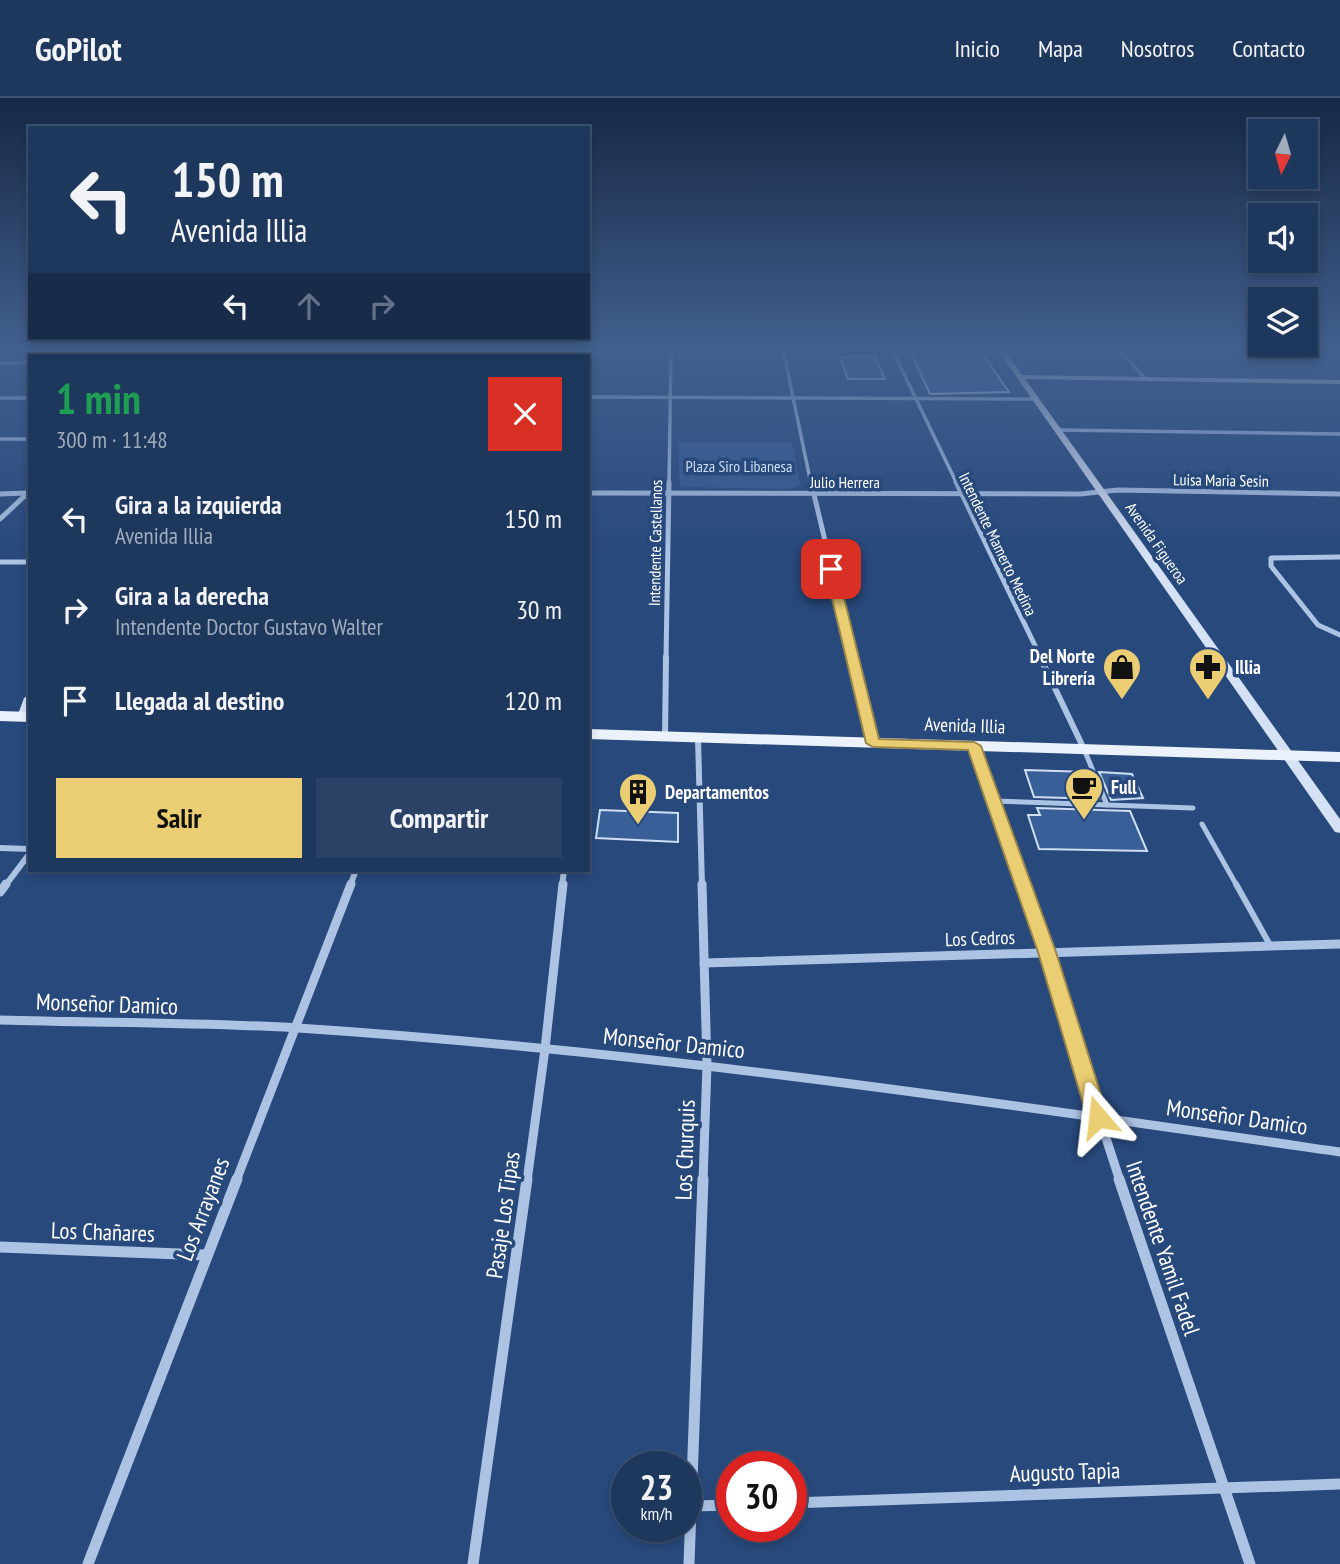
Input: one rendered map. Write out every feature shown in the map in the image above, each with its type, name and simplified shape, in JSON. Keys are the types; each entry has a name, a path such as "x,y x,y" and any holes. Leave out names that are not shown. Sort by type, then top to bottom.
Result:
{"main road":[{"path":"0,716 28,716"},
{"name":"Avenida Illia","path":"590,734 1340,757"}],"street":[{"name":"Intendente Castellanos","path":"665,737 669,417"},
{"path":"797,417 873,743"},
{"name":"Intendente Mamerto Medina","path":"925,417 1084,750"},
{"name":"Avenida Figueroa","path":"1049,417 1340,828"},
{"path":"1058,430 1340,434"},
{"path":"0,439 28,439"},
{"path":"0,494 28,492"},
{"name":"Julio Herrera","path":"590,493 1101,492"},
{"name":"Luisa Maria Sesin","path":"1101,492 1340,494"},
{"path":"0,519 28,493"},
{"path":"1340,557 1271,558 1270,566 1318,625 1340,635"},
{"path":"0,562 28,562"},
{"name":"Los Churquis","path":"695,1451 707,1065 698,738"},
{"name":"Intendente Yamil Fadel","path":"974,746 1047,952 1098,1117 1250,1564"},
{"path":"0,848 28,851"},
{"path":"0,892 28,854"},
{"name":"Los Arrayanes","path":"88,1564 205,1255 355,872"},
{"name":"Pasaje Los Tipas","path":"473,1564 545,1049 564,872"},
{"name":"Los Cedros","path":"704,963 1340,944"},
{"name":"Monseñor Damico","path":"0,1020 295,1028 545,1049 707,1065 1340,1152"},
{"name":"Los Chañares","path":"0,1247 205,1255"},
{"name":"Augusto Tapia","path":"807,1502 1340,1484"},
{"name":"Los Churquis","path":"689,1564 691,1542"}],"lane":[{"path":"1084,750 1107,805"},
{"path":"994,801 1193,808"},
{"path":"1202,824 1270,945"}],"green space":[{"name":"Plaza Siro Libanesa","path":"678,442 792,442 800,485 791,489 680,487"}],"building":[{"path":"1025,770 1088,772 1099,799 1034,797"},
{"path":"1099,772 1132,774 1143,798 1111,800"},
{"path":"1037,808 1130,811 1147,851 1039,849 1028,815 1040,815"},
{"name":"Departamentos","path":"600,810 678,813 678,842 596,838"}],"place":[{"name":"Del Norte Librería","path":"1122,701"},
{"name":"Illia","path":"1208,701"},
{"name":"Full","path":"1084,821"},
{"name":"Departamentos","path":"638,826"}],"route":[{"path":"831,569 873,743 974,746 1047,952 1098,1117"}]}
